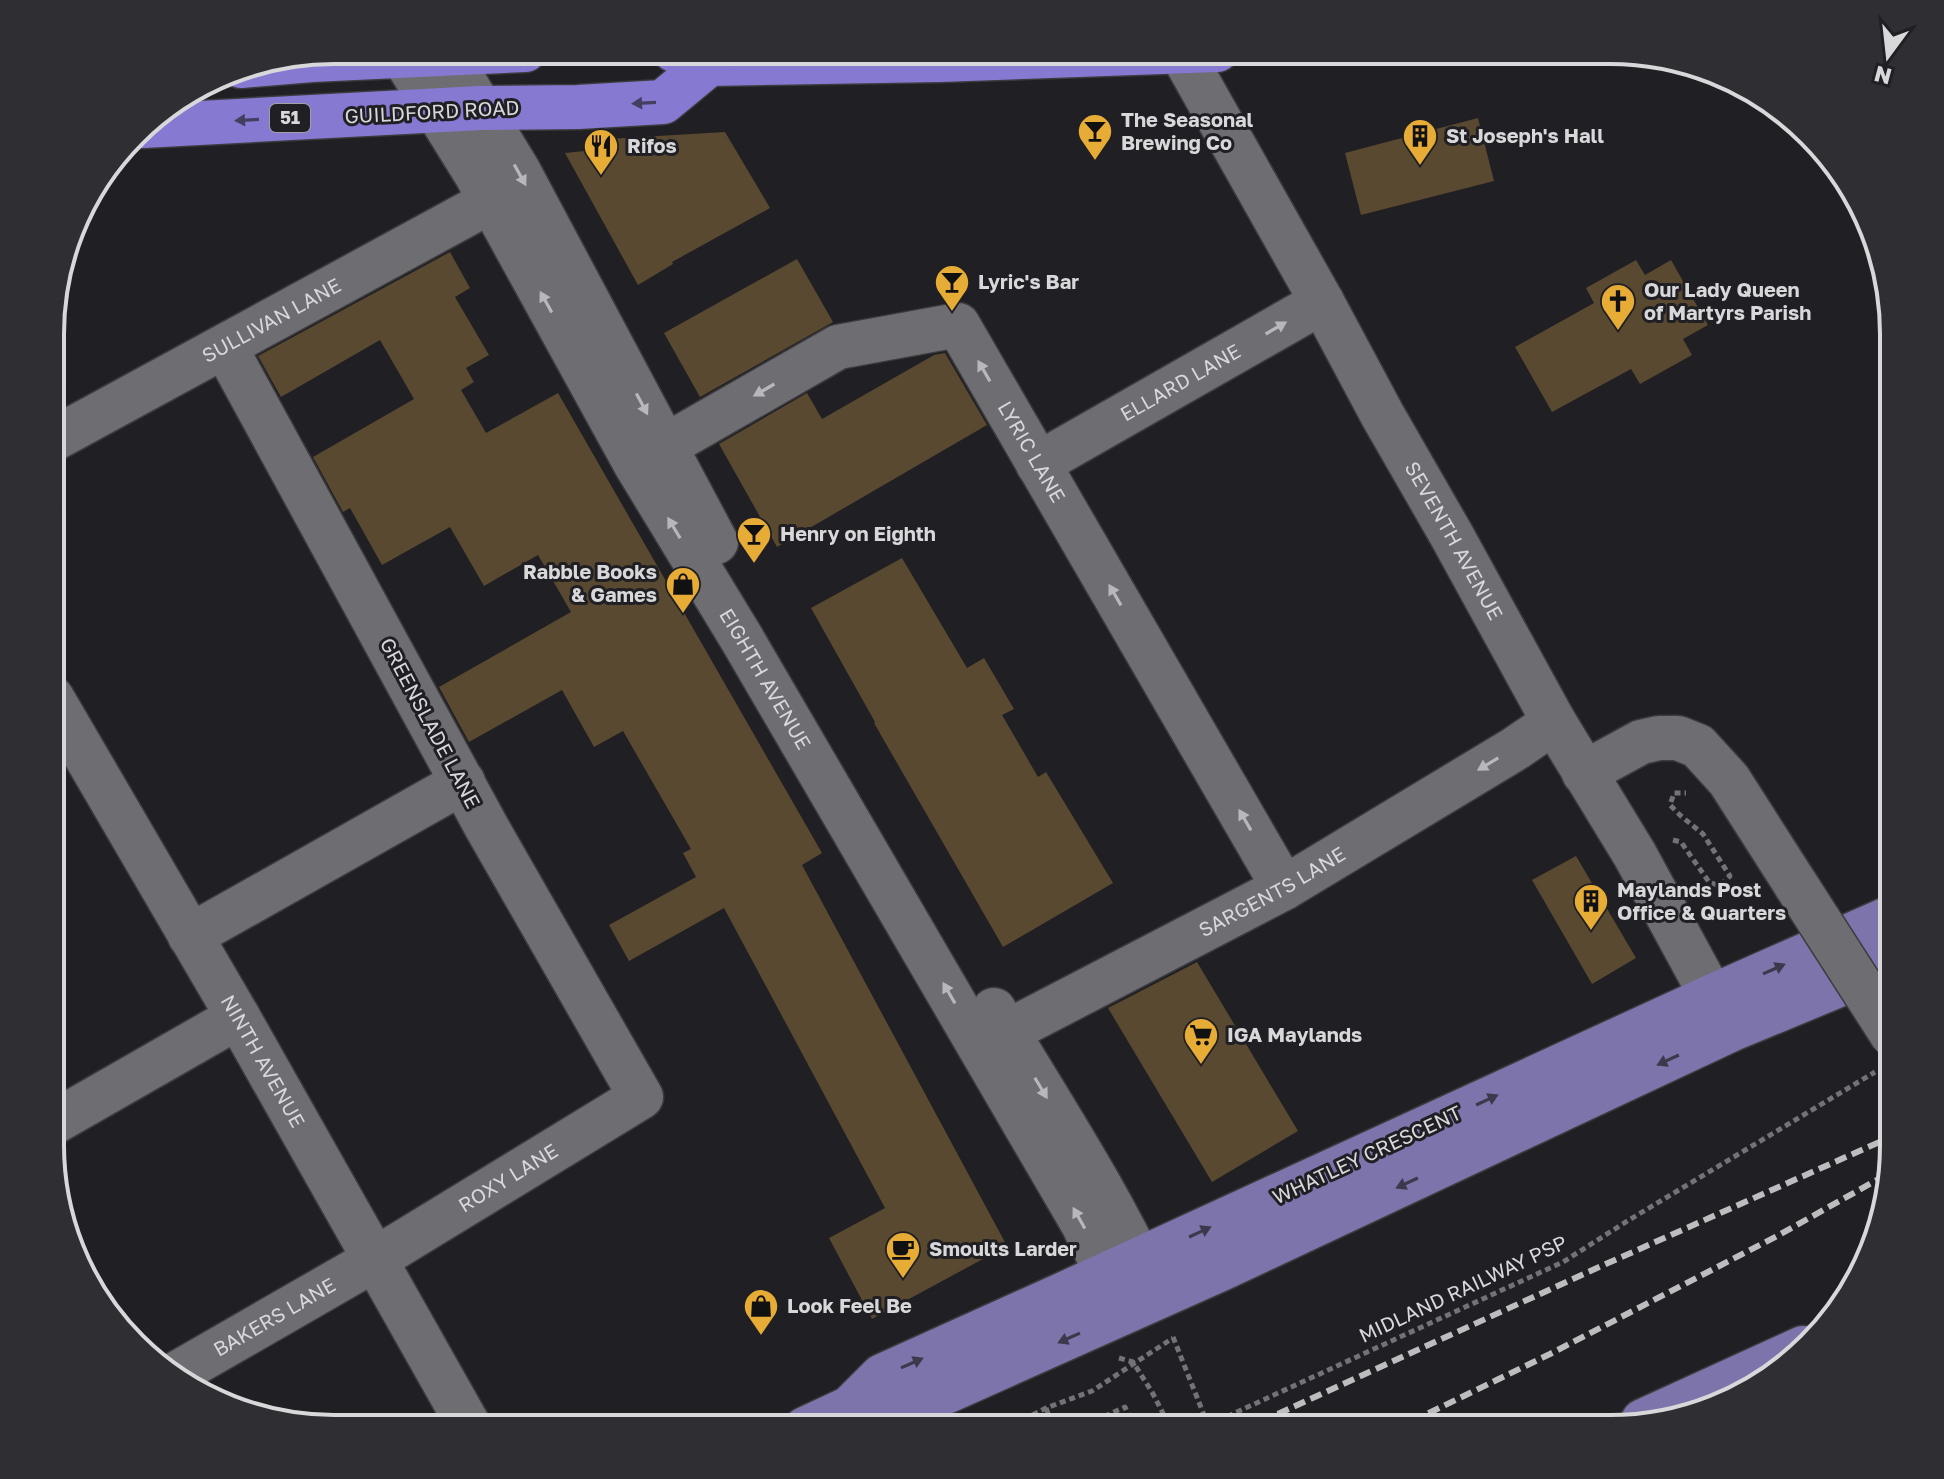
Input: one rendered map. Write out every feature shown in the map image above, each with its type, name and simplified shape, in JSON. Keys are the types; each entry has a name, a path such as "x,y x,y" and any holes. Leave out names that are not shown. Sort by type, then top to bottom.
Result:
{"highway":[{"name":"GUILDFORD ROAD","path":"164,125 663,102 686,65"}],"main road":[{"name":"WHATLEY CRESCENT","path":"850,1408 899,1412 1141,1305 1481,1148 1879,924"},
{"name":"WHATLEY CRESCENT","path":"836,1414 850,1408 882,1376 1124,1266 1722,1013 1879,966"},
{"path":"1673,1407 1765,1365"}],"street":[{"name":"EIGHTH AVENUE","path":"408,65 650,455 762,627 993,1039 1083,1224 1124,1266 1141,1305"},
{"name":"EIGHTH AVENUE","path":"454,65 519,172 650,455"},
{"name":"SEVENTH AVENUE","path":"1199,65 1383,416 1722,1013"},
{"name":"SULLIVAN LANE","path":"64,433 491,201"},
{"name":"ELLARD LANE","path":"1038,464 1322,302"},
{"name":"LYRIC LANE","path":"650,455 838,347 958,325 1284,888"},
{"name":"GREENSLADE LANE","path":"225,347 463,782 641,1097"},
{"name":"NINTH AVENUE","path":"64,719 238,1017 462,1414"},
{"name":"SARGENTS LANE","path":"993,1039 1284,888 1554,722"},
{"path":"1584,773 1641,742 1678,738 1698,746 1729,780 1796,885 1879,1038"},
{"path":"190,936 463,782"},
{"path":"65,1116 238,1017"},
{"name":"ROXY LANE","path":"374,1260 641,1097"},
{"name":"BAKERS LANE","path":"184,1369 374,1260"}],"path":[{"path":"1635,855 1666,839 1681,842 1709,882 1720,886 1730,876 1703,834 1670,805 1674,793 1695,793 1746,806"},
{"name":"MIDLAND RAILWAY PSP","path":"1230,1415 1563,1262 1879,1057"},
{"path":"1141,1305 1202,1415"},
{"path":"1034,1415 1092,1391 1133,1362 1164,1415"},
{"path":"1108,1415 1125,1407 1128,1415"},
{"path":"1046,1408 1049,1415"}],"building":[{"name":"St Joseph's Hall","path":"1478,118 1494,181 1361,215 1345,153"},
{"path":"725,132 770,208 672,262 638,285 565,153 613,148 608,139"},
{"path":"450,252 470,288 455,297 489,355 466,368 474,382 461,390 486,433 558,393 822,853 802,865 1007,1246 872,1319 829,1238 885,1208 724,908 629,961 609,925 696,877 683,853 691,849 623,731 594,747 562,690 469,742 439,687 571,612 538,555 484,586 450,527 382,565 350,508 343,512 313,457 414,399 380,340 281,397 258,356"},
{"path":"797,259 833,322 700,397 664,333"},
{"name":"Our Lady Queen of Martyrs Parish","path":"1636,260 1645,275 1671,260 1708,325 1683,339 1692,355 1640,384 1631,369 1552,412 1515,347 1594,303 1586,288"},
{"path":"945,353 987,425 777,547 719,444 807,393 822,419 934,355"},
{"path":"902,558 967,668 984,658 1014,709 1002,715 1038,777 1046,772 1113,883 1003,947 811,608"},
{"name":"Maylands Post Office & Quarters","path":"1576,856 1636,958 1592,984 1532,880"},
{"name":"IGA Maylands","path":"1197,962 1298,1131 1212,1182 1108,1008"}],"railway":[{"path":"1276,1415 1879,1142"},
{"path":"1425,1415 1779,1235 1877,1180"}],"place":[{"name":"The Seasonal Brewing Co","path":"1095,162"},
{"name":"St Joseph's Hall","path":"1420,167"},
{"name":"Rifos","path":"601,177"},
{"name":"Lyric's Bar","path":"952,313"},
{"name":"Our Lady Queen of Martyrs Parish","path":"1618,332"},
{"name":"Henry on Eighth","path":"754,565"},
{"name":"Rabble Books & Games","path":"683,615"},
{"name":"Maylands Post Office & Quarters","path":"1591,932"},
{"name":"IGA Maylands","path":"1201,1066"},
{"name":"Smoults Larder","path":"903,1280"},
{"name":"Look Feel Be","path":"761,1337"}]}
